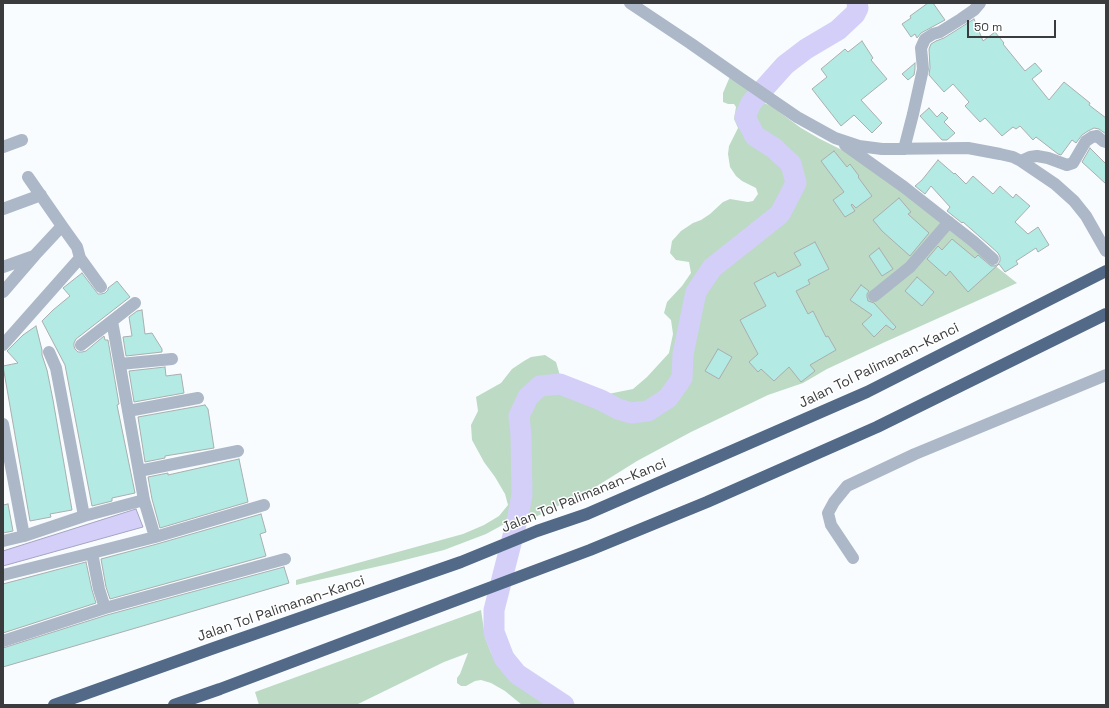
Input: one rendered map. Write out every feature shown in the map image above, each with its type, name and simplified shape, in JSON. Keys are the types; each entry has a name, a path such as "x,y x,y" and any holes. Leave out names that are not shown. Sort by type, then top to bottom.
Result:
{"highway":[{"name":"Jalan Tol Palimanan–Kanci","path":"54,705 461,562 537,531 587,514 867,392 1106,271"},
{"path":"174,705 590,550 707,502 877,427 1106,314"}],"street":[{"path":"630,3 798,117 835,138 904,187 974,242 993,259"},
{"path":"904,149 923,68 921,48 925,40 961,19 974,10 980,3"},
{"path":"1021,161 1037,156 1048,158 1067,165 1072,163 1086,140 1092,136 1097,136 1106,142"},
{"path":"835,138 874,149 968,148 1013,157 1055,184 1074,201 1086,216 1106,251"},
{"path":"3,147 22,140"},
{"path":"28,177 77,247 80,258 101,287"},
{"path":"3,210 41,196"},
{"path":"874,296 910,267 949,222"},
{"path":"3,292 62,226"},
{"path":"3,267 35,255"},
{"path":"3,345 80,258"},
{"path":"81,345 135,303"},
{"path":"112,321 144,500 155,537"},
{"path":"49,352 56,368 84,516"},
{"path":"120,364 172,359"},
{"path":"853,558 831,525 828,513 834,502 847,486 915,454 1106,375"},
{"path":"128,411 198,398"},
{"path":"3,424 24,536"},
{"path":"139,471 238,451"},
{"path":"3,541 24,536 84,516 144,500"},
{"path":"3,576 155,537 264,505"},
{"path":"92,553 99,590 105,608"},
{"path":"3,641 105,608 285,559"}],"green space":[{"path":"731,74 749,87 749,94 739,118 751,140 771,153 787,167 790,182 775,210 708,264 691,290 677,353 676,376 665,394 646,406 631,407 621,404 603,395 633,389 647,377 669,353 673,334 671,320 664,313 667,302 682,286 691,273 689,262 676,260 670,253 672,241 681,231 710,214 723,202 730,199 748,202 753,201 758,194 756,188 742,181 736,176 730,167 728,154 729,146 738,128 734,119 736,107 734,104 723,102 723,93"},
{"path":"762,102 771,106 801,128 860,159 1017,283 827,369 803,383 768,395 691,432 637,461 589,491 525,522 524,517 528,496 527,435 525,416 533,400 542,391 559,389 599,405 616,414 630,418 650,416 672,402 687,379 688,354 702,294 716,271 784,217 801,184 796,161 778,144 759,132 751,117 756,106"},
{"path":"545,355 556,362 561,379 538,381 524,394 514,414 516,435 517,495 513,515 508,522 486,534 444,550 296,585 296,580 463,534 484,525 499,516 508,505 505,494 484,462 472,440 471,425 478,411 476,397 501,383 512,369 524,361 531,357"},
{"path":"481,610 485,637 491,653 501,667 526,689 552,705 522,705 505,691 491,683 481,680 475,681 466,686 461,686 457,683 457,678 468,653 444,662 356,705 259,705 255,692"}],"shaded area":[{"path":"136,509 143,527 3,566 3,551"}],"building":[{"path":"928,3 933,3 945,20 921,33 917,38 915,34 911,37 902,24"},
{"path":"974,19 983,41 995,32 1025,71 1035,63 1042,71 1032,79 1049,100 1064,82 1090,103 1089,105 1106,118 1106,134 1099,129 1094,128 1082,135 1076,143 1072,140 1061,155 1036,137 1033,140 1020,126 1016,129 1013,127 1002,136 985,118 980,122 965,106 969,102 953,84 944,92 929,75 929,49 931,44 944,38"},
{"path":"862,41 873,58 871,60 887,79 861,100 882,123 872,133 854,115 841,126 812,89 827,77 821,69 845,49 848,52"},
{"path":"915,63 914,75 908,80 902,74"},
{"path":"929,108 937,117 942,112 948,118 944,122 955,133 947,140 942,140 920,116"},
{"path":"1090,148 1106,164 1106,184 1082,162"},
{"path":"834,151 847,167 850,164 872,196 856,208 852,204 851,205 855,211 845,217 833,200 844,192 821,161"},
{"path":"938,160 966,184 973,176 993,194 1000,186 1013,198 1016,194 1030,206 1015,222 1028,234 1038,227 1049,245 1038,252 1036,248 1016,261 1018,264 1005,272 999,264 968,292 950,271 946,276 927,259 938,246 942,250 952,239 975,258 978,255 991,266 998,264 1000,257 998,253 963,222 962,223 947,211 950,207 931,186 925,194 915,186 922,180"},
{"path":"899,198 911,212 908,214 929,233 910,256 882,231 873,220"},
{"path":"815,242 829,269 808,280 810,284 796,291 808,314 813,311 826,337 828,336 836,350 810,365 815,371 801,382 789,367 774,381 761,369 758,372 749,362 758,354 740,320 766,306 754,283 775,272 778,277 801,265 794,253"},
{"path":"879,248 893,269 882,276 869,256"},
{"path":"82,273 98,294 105,293 108,288 117,281 130,297 76,339 74,343 75,349 78,352 82,352 86,351 104,336 105,340 108,340 119,404 117,405 135,493 112,498 112,501 92,506 65,365 42,321 70,296 63,288"},
{"path":"917,277 934,292 922,306 905,291"},
{"path":"861,285 869,291 867,294 868,301 874,303 896,327 893,330 886,325 874,337 862,324 872,315 850,300"},
{"path":"142,310 145,334 152,333 162,349 162,352 126,356 123,337 132,336 129,317 137,311"},
{"path":"36,326 53,400 72,510 50,514 51,517 30,521 3,366 18,363 7,351 23,335"},
{"path":"718,349 732,357 719,379 705,371"},
{"path":"165,367 166,376 181,374 184,393 134,402 129,371"},
{"path":"205,405 208,409 214,448 165,456 165,458 145,462 138,417"},
{"path":"239,459 248,502 160,528 148,477 168,473 168,475"},
{"path":"8,504 13,531 3,533 3,505"},
{"path":"261,514 266,532 260,534 266,556 110,599 106,587 101,559"},
{"path":"86,562 96,603 3,633 3,584"},
{"path":"284,567 289,583 3,667 3,648 107,615"}],"waterway":[{"path":"564,705 517,674 504,658 494,632 494,610 522,495 521,435 519,416 528,397 540,386 560,384 601,400 618,409 631,413 648,411 668,398 682,378 683,354 696,292 712,268 780,214 796,183 791,164 774,148 755,136 745,117 751,103 785,65 806,49 838,30 855,14 858,8 857,3"}]}
